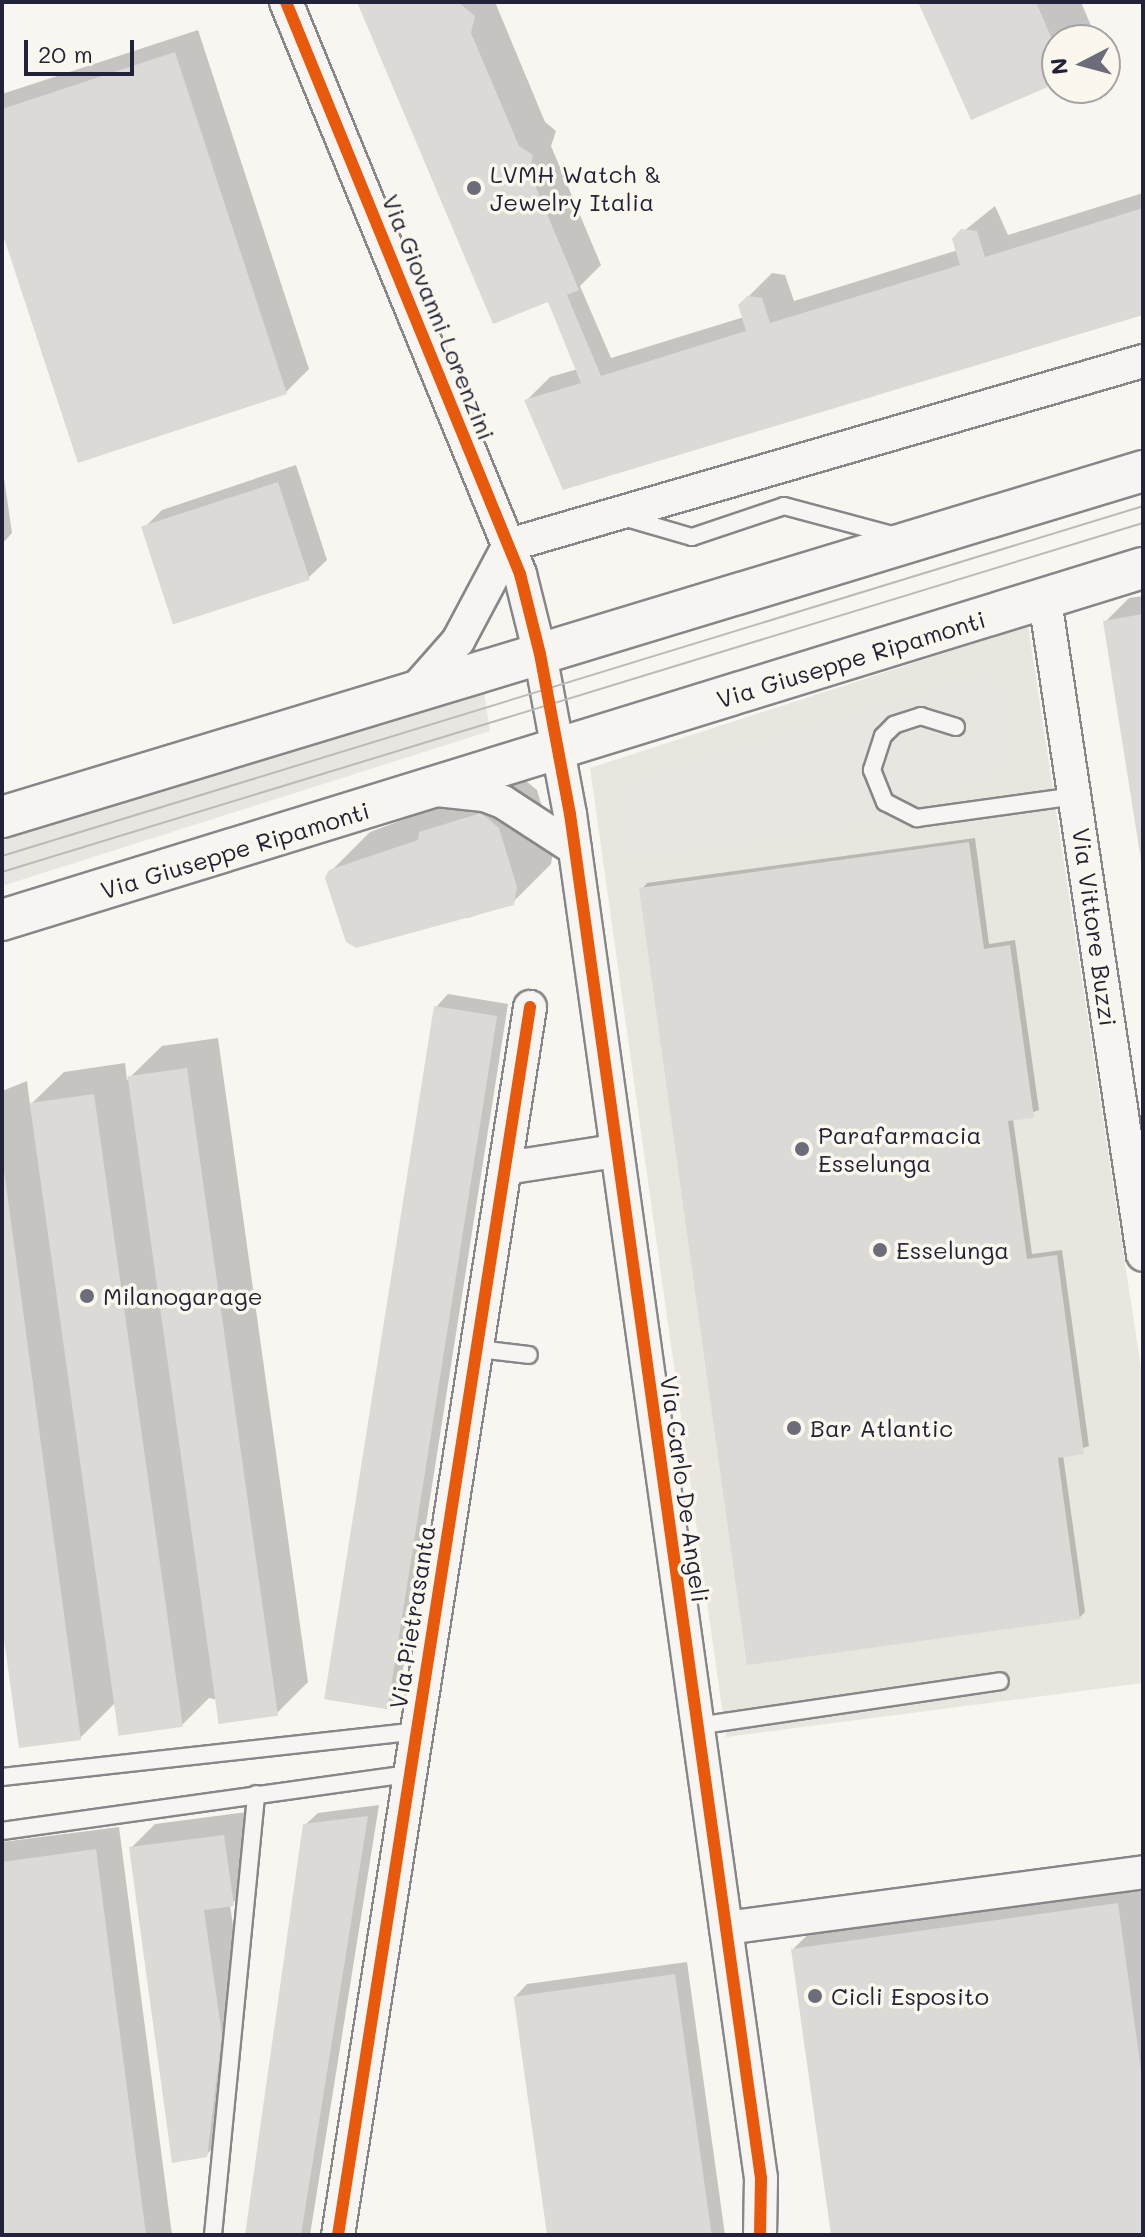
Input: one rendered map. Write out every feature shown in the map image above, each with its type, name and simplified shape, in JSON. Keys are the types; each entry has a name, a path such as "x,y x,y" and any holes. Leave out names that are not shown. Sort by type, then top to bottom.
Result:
{"street":[{"name":"Via Giovanni Lorenzini","path":"286,2 509,545 540,654"},
{"path":"413,693 458,641 509,545 1143,361"},
{"path":"2,817 1143,471"},
{"name":"Via Giuseppe Ripamonti","path":"2,920 437,790 1143,568"},
{"name":"Via Vittore Buzzi","path":"1045,600 1143,1255"},
{"path":"540,654 559,750"},
{"name":"Via Carlo De Angeli","path":"559,750 761,2178 760,2235"},
{"path":"437,790 484,795 503,802 575,849"},
{"name":"Via Pietrasanta","path":"338,2235 530,1007"},
{"path":"506,1168 614,1151"},
{"path":"726,1928 1143,1872"},
{"name":"Via Carlo De Angeli","path":"761,2178 780,2235"}],"lane":[{"path":"617,515 692,537 784,506 913,540"},
{"path":"956,727 921,716 894,725 883,736 872,770 885,802 917,818 1075,796"},
{"path":"478,1349 529,1355"},
{"path":"697,1726 1000,1681"},
{"path":"2,1777 416,1731"},
{"path":"2,1831 409,1774"},
{"path":"213,2235 256,1794"}],"shaded area":[{"path":"1028,626 1143,1381 1143,1683 726,1737 590,768"},
{"path":"998,668 1012,759 985,782 930,796 876,825 631,862 624,794 634,779"},
{"path":"484,692 490,731 2,886 2,840"}],"building":[{"path":"357,2 458,2 475,16 471,33 519,146 533,155 529,171 579,290 567,295 601,376 746,331 738,305 747,296 762,298 770,323 960,265 952,239 961,229 977,231 985,257 1143,208 1143,315 563,490 524,400 581,383 548,302 493,324"},
{"path":"918,2 1036,2 1045,24 1041,24 1041,90 971,120"},
{"path":"175,52 287,394 78,463 2,232 2,109"},
{"path":"278,482 310,580 173,624 141,526"},
{"path":"1143,614 1143,860 1141,860 1103,621"},
{"path":"481,813 499,828 517,887 514,905 356,948 346,942 325,878 329,870 418,840 419,832"},
{"path":"969,842 984,949 1010,945 1034,1118 1008,1121 1027,1259 1057,1255 1084,1454 1058,1458 1080,1619 747,1665 639,888"},
{"path":"434,1006 497,1016 387,1709 324,1699"},
{"path":"187,1068 278,1716 219,1724 128,1076"},
{"path":"94,1094 183,1727 119,1736 30,1103"},
{"path":"4,1170 81,1740 19,1748 2,1625"},
{"path":"368,1816 301,2235 245,2235 303,1824"},
{"path":"224,1835 234,1906 204,1910 222,2035 207,2157 172,2163 129,1847"},
{"path":"96,1849 146,2235 2,2235 2,1862"},
{"path":"1118,1903 1143,2085 1143,2235 831,2235 791,1949"},
{"path":"675,1974 712,2235 547,2235 514,1997"}],"tram line":[{"path":"2,856 1143,506"},
{"path":"2,872 1143,523"}],"cycle path":[{"path":"286,2 520,574 540,654 570,814 761,2178 760,2235"},
{"path":"338,2235 530,1007"}],"place":[{"name":"LVMH Watch & Jewelry Italia","path":"474,188"},
{"name":"Parafarmacia Esselunga","path":"802,1149"},
{"name":"Esselunga","path":"880,1250"},
{"name":"Milanogarage","path":"87,1296"},
{"name":"Bar Atlantic","path":"794,1428"},
{"name":"Cicli Esposito","path":"815,1996"}]}
